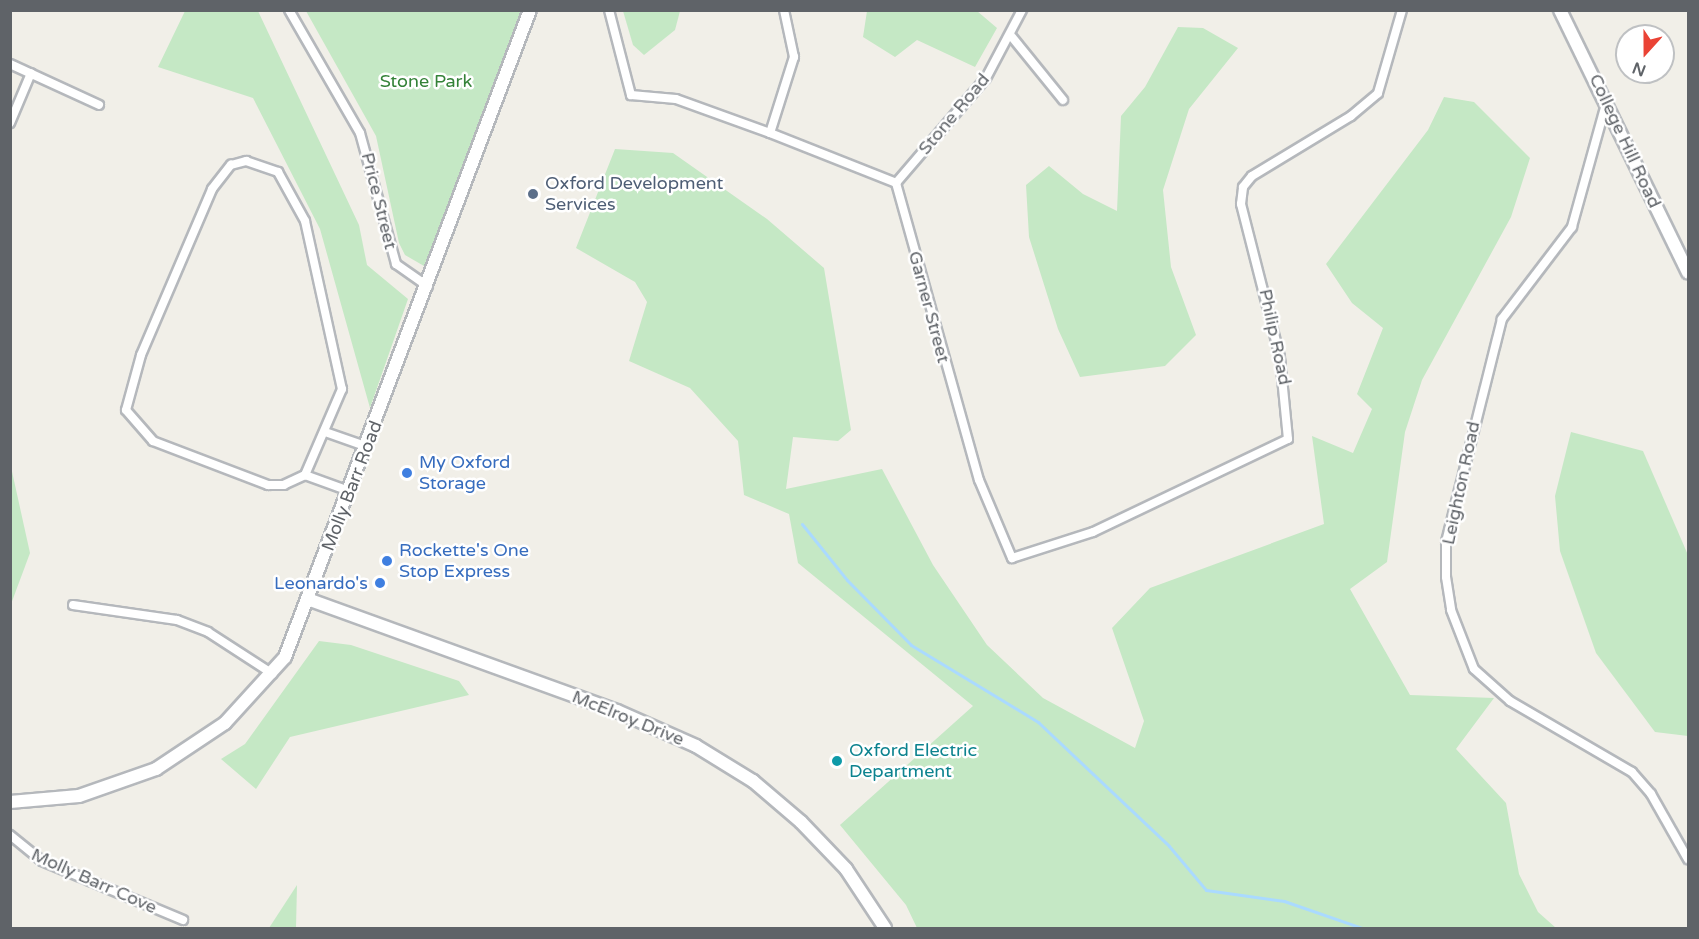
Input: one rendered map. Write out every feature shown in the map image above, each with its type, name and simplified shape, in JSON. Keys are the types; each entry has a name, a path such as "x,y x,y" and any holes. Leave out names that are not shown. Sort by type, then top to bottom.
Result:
{"main road":[{"name":"Molly Barr Road","path":"10,802 79,796 156,769 225,723 273,674 310,600 530,10"},
{"name":"College Hill Road","path":"1560,10 1689,273"},
{"name":"McElroy Drive","path":"310,600 617,711 696,746 753,781 801,822 846,869 885,928"}],"street":[{"name":"Price Street","path":"289,10 360,133 393,257 428,286"},
{"path":"609,10 631,95 687,102 896,183"},
{"path":"770,133 794,57 784,10"},
{"name":"Stone Road","path":"896,183 963,109 1011,37 1022,10"},
{"name":"Philip Road","path":"1012,558 1093,532 1288,439 1281,364 1241,204 1243,187 1252,176 1351,116 1378,93 1402,10"},
{"path":"1011,37 1063,100"},
{"path":"10,64 99,105"},
{"path":"10,123 31,73"},
{"name":"Leighton Road","path":"1606,104 1593,135 1572,227 1502,319 1446,542 1446,577 1451,610 1474,669 1509,701 1632,772 1689,859"},
{"path":"305,475 328,432 342,389 305,220 278,172 263,163 231,165 219,176 191,237 127,393 126,410 153,441 268,485 305,475 350,491"},
{"name":"Garner Street","path":"896,183 979,480 1012,558"},
{"path":"328,432 368,447"},
{"path":"73,605 177,620 208,632 273,674"},
{"name":"Molly Barr Cove","path":"10,835 42,861 183,920"}],"green space":[{"path":"623,10 680,11 675,30 644,55 633,45"},
{"path":"185,11 258,11 359,225 367,265 408,299 370,408 320,229 253,98 158,67"},
{"name":"Stone Park","path":"306,11 529,11 424,266 405,255 399,243 376,136"},
{"path":"867,11 977,11 997,28 975,67 917,40 895,57 863,37"},
{"path":"1178,27 1203,28 1238,48 1189,109 1163,190 1171,267 1196,335 1165,366 1080,377 1058,329 1029,237 1026,185 1049,166 1083,194 1117,211 1121,116 1145,87"},
{"path":"1444,97 1474,102 1530,158 1511,217 1422,380 1405,432 1387,562 1350,589 1410,695 1494,698 1456,749 1506,803 1519,874 1538,912 1556,928 917,928 906,905 840,825 973,706 798,563 789,514 744,495 738,441 690,388 629,361 647,302 635,282 576,248 615,149 673,153 767,219 824,268 851,430 838,441 793,437 786,489 882,469 933,565 987,645 1043,698 1135,748 1144,721 1112,628 1150,588 1324,524 1312,436 1353,453 1372,409 1357,394 1383,328 1352,303 1326,264 1428,130"},
{"path":"1571,432 1643,451 1688,555 1688,736 1655,732 1596,653 1560,551 1555,496"},
{"path":"11,467 30,553 11,604"},
{"path":"319,641 351,645 459,681 469,695 290,737 256,789 221,759 245,744"},
{"path":"297,885 296,928 269,928"}],"waterway":[{"path":"802,524 847,580 911,645 1038,722 1169,846 1206,890 1284,901 1362,928"}],"place":[{"name":"Oxford Development Services","path":"533,194"},
{"name":"My Oxford Storage","path":"407,473"},
{"name":"Rockette's One Stop Express","path":"387,561"},
{"name":"Leonardo's","path":"380,583"},
{"name":"Oxford Electric Department","path":"837,761"}]}
